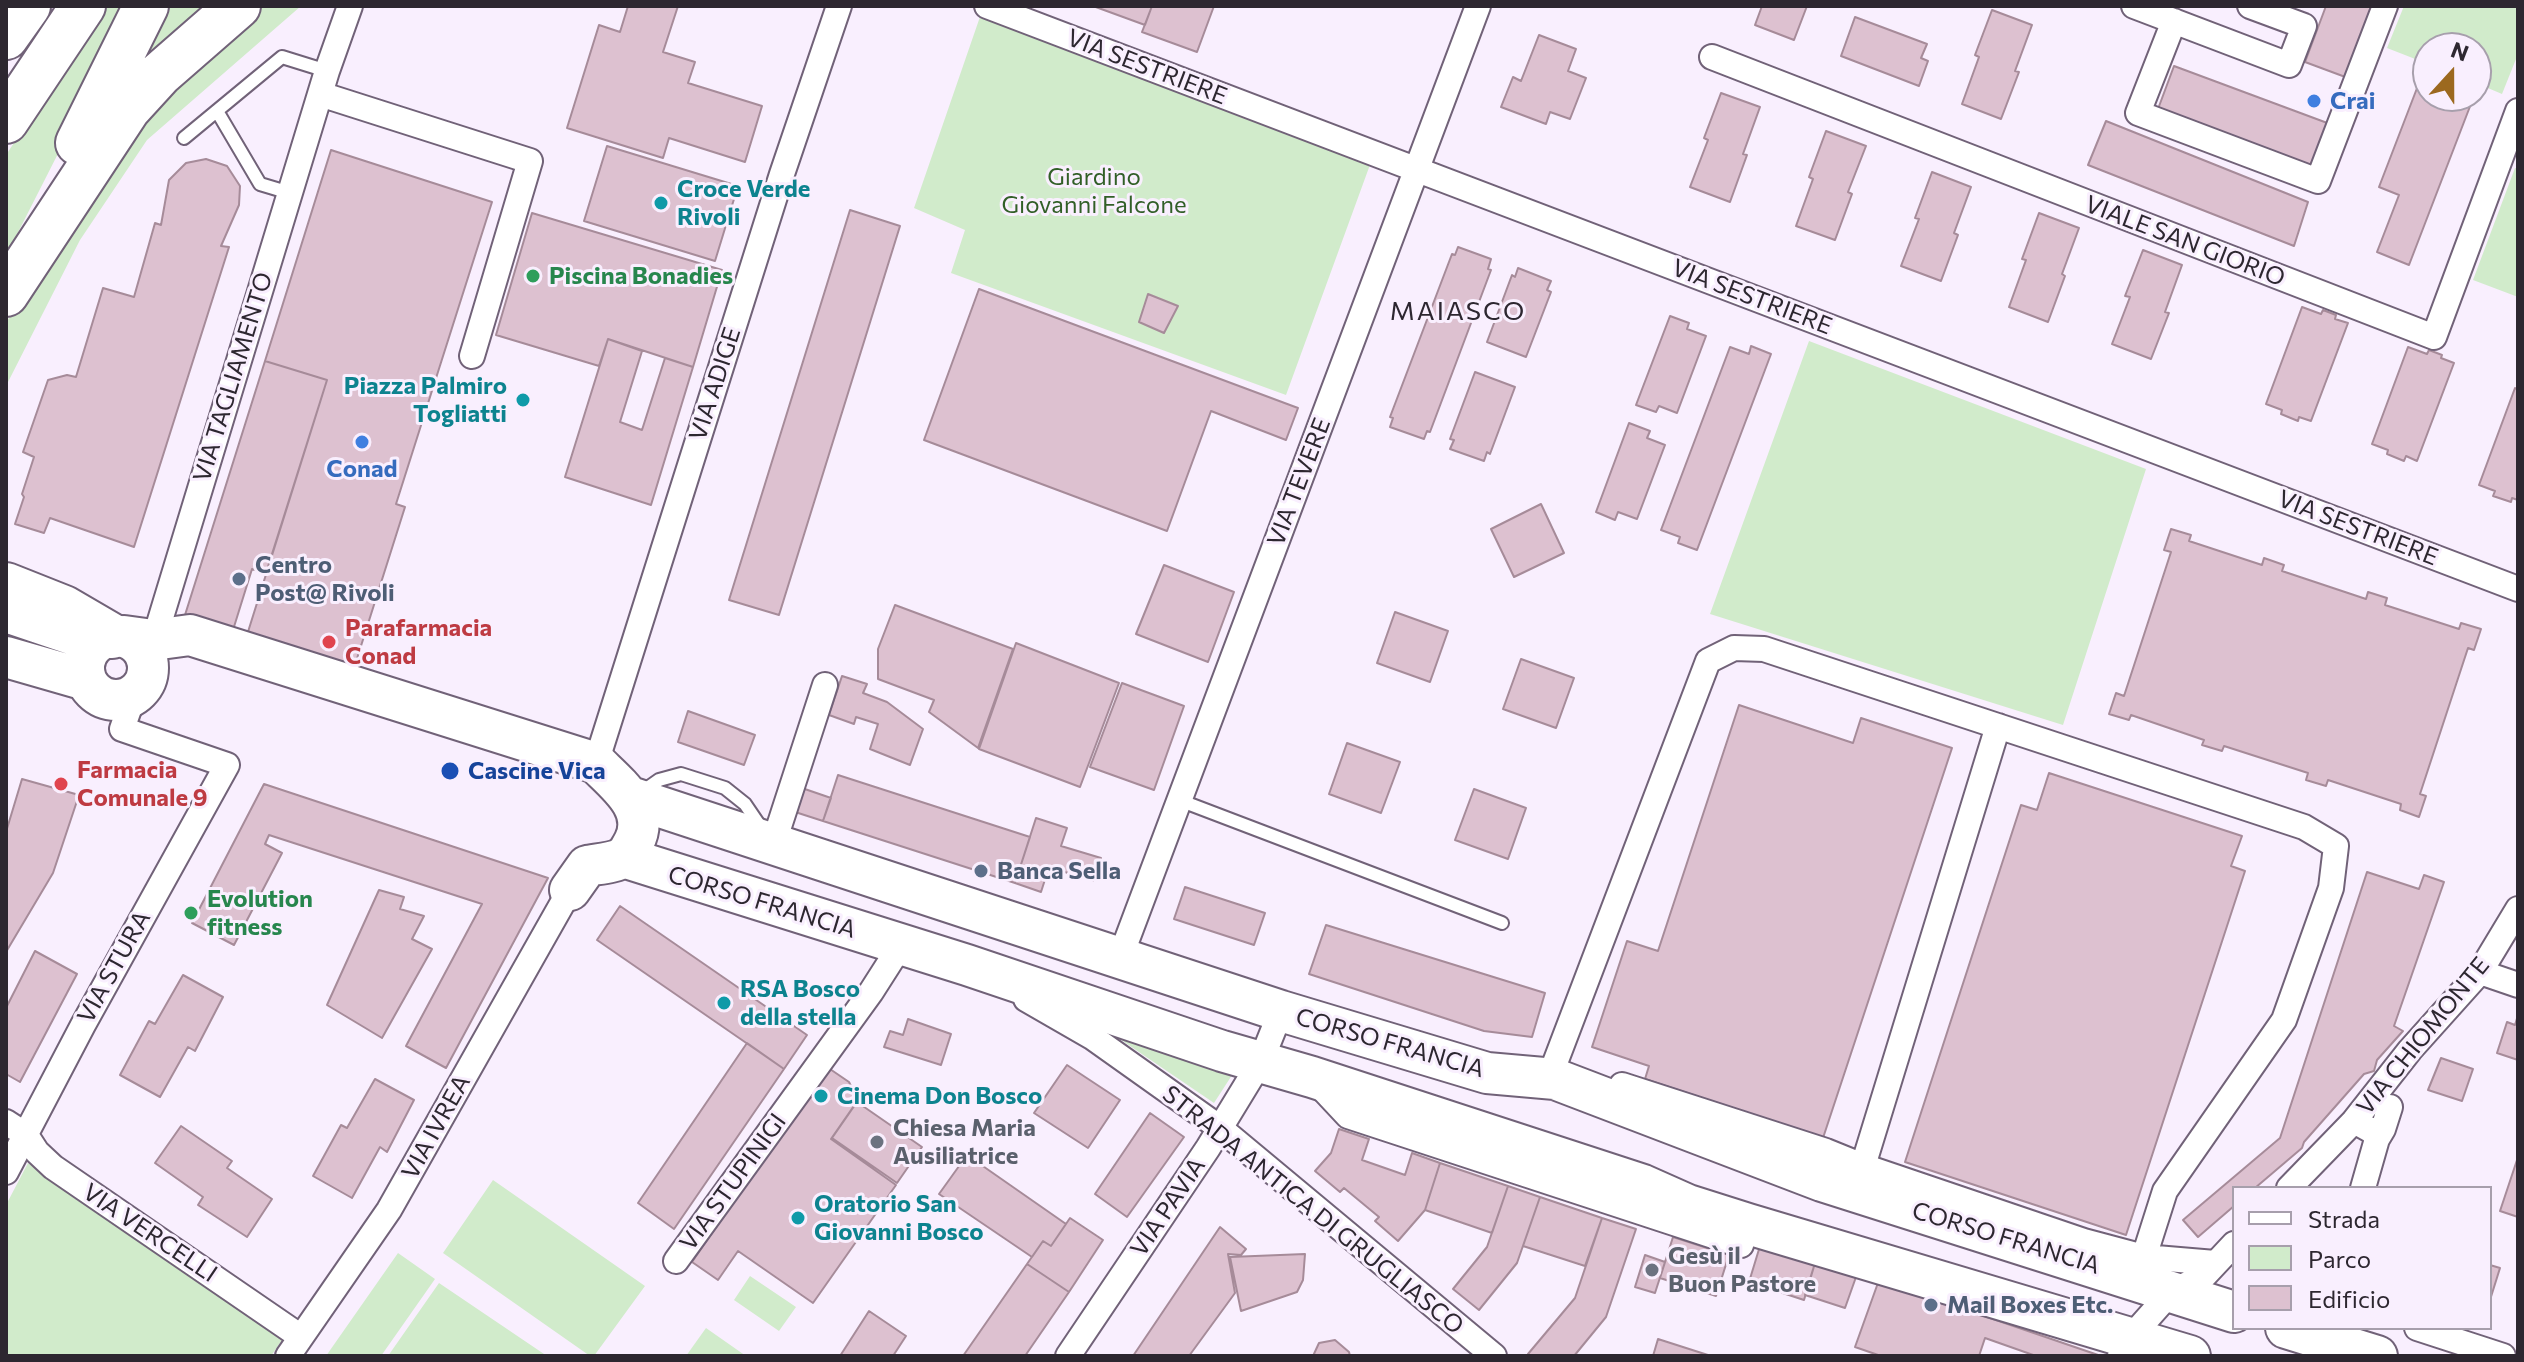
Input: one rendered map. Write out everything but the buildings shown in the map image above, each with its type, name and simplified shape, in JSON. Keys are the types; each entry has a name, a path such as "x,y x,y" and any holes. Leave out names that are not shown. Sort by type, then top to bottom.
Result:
{"highway":[{"path":"6,37 28,6"},
{"path":"6,121 83,6"},
{"path":"6,294 146,6"},
{"path":"6,294 128,109 160,74 238,6"},
{"path":"6,585 64,608 127,663"}],"main road":[{"path":"6,612 127,663 190,635 596,763 630,797 637,813 638,831 634,843 623,857 587,866 570,890"},
{"path":"6,657 86,680 93,691 107,699 122,700 127,663"},
{"name":"CORSO FRANCIA","path":"630,797 773,845 1123,950 1281,1011 1487,1073 1555,1079 1822,1181 2232,1311"},
{"name":"CORSO FRANCIA","path":"623,857 967,965 1097,1024 1261,1061 1643,1185 1688,1205 2125,1347 2190,1356"},
{"path":"2292,1330 2377,1356"}],"street":[{"name":"VIA TAGLIAMENTO","path":"127,663 290,193 350,6"},
{"name":"VIA ADIGE","path":"596,763 782,174 839,6"},
{"name":"VIA SESTRIERE","path":"987,6 2518,589"},
{"name":"VIA TEVERE","path":"1123,950 1478,6"},
{"path":"2134,6 2289,65 2308,16 2250,6"},
{"path":"2174,21 2138,113 2318,181 2385,6"},
{"name":"VIALE SAN GIORIO","path":"1712,57 2434,337 2518,111"},
{"path":"324,82 530,161 472,356"},
{"path":"1555,1063 1708,661 1734,648 1764,649 2304,827 2336,846 2331,888 2284,1020 2165,1191 2144,1257"},
{"name":"VIA STURA","path":"6,1172 16,1129 97,999 227,765 127,663"},
{"path":"773,845 825,685"},
{"path":"1863,1166 1998,726"},
{"name":"VIA IVREA","path":"295,1346 389,1210 570,890"},
{"name":"VIA CHIOMONTE","path":"2291,1186 2354,1121 2410,1050 2480,972 2518,909"},
{"name":"VIA STUPINIGI","path":"676,1261 871,992 901,945"},
{"name":"CORSO FRANCIA","path":"1123,950 1525,1065 1555,1063 1826,1151 2084,1241 2144,1257 2215,1263"},
{"path":"2480,972 2518,985"},
{"name":"VIA PAVIA","path":"1068,1356 1220,1128 1261,1061 1281,1011"},
{"name":"STRADA ANTICA DI GRUGLIASCO","path":"1097,1024 1494,1356"},
{"name":"VIA CHIOMONTE","path":"2364,1186 2390,1107"},
{"name":"VIA CHIOMONTE","path":"2354,1121 2372,1131 2377,1139"},
{"name":"VIA VERCELLI","path":"16,1129 53,1167 295,1346"},
{"path":"2125,1347 2171,1292 2204,1276 2232,1246"},
{"path":"2423,1330 2503,1356"}],"lane":[{"path":"184,138 282,57 324,82"},
{"path":"217,111 260,184 290,193"},
{"path":"1179,800 1502,923"}],"green space":[{"path":"103,6 133,6 6,256 6,155"},
{"path":"162,6 217,6 132,84"},
{"path":"255,6 301,6 147,140 80,240 6,386 6,323 95,170"},
{"path":"2404,6 2518,6 2518,54 2502,94 2492,90 2492,32 2412,32 2412,58 2387,48"},
{"name":"Giardino Giovanni Falcone","path":"982,11 1371,162 1286,395 951,273 965,230 914,208"},
{"path":"2515,168 2518,169 2518,297 2473,280"},
{"path":"1809,341 2146,469 2063,725 1710,614"},
{"path":"1108,1031 1234,1072 1214,1103"},
{"path":"28,1163 282,1340 271,1356 6,1356 6,1205"},
{"path":"493,1180 645,1286 594,1356 443,1253"},
{"path":"398,1253 435,1279 381,1356 326,1356"},
{"path":"750,1276 796,1307 779,1331 734,1300"},
{"path":"439,1283 547,1356 388,1356"},
{"path":"706,1328 746,1356 686,1356"}],"place":[{"name":"Crai","path":"2314,101"},
{"name":"Croce Verde Rivoli","path":"661,203"},
{"name":"Piscina Bonadies","path":"533,276"},
{"name":"Piazza Palmiro Togliatti","path":"523,400"},
{"name":"Conad","path":"362,442"},
{"name":"Centro Post@ Rivoli","path":"239,579"},
{"name":"Parafarmacia Conad","path":"329,642"},
{"name":"Cascine Vica","path":"450,771"},
{"name":"Farmacia Comunale 9","path":"61,784"},
{"name":"Banca Sella","path":"981,871"},
{"name":"Evolution fitness","path":"191,913"},
{"name":"RSA Bosco della stella","path":"724,1003"},
{"name":"Cinema Don Bosco","path":"821,1096"},
{"name":"Chiesa Maria Ausiliatrice","path":"877,1142"},
{"name":"Oratorio San Giovanni Bosco","path":"798,1218"},
{"name":"Gesù il Buon Pastore","path":"1652,1270"},
{"name":"Mail Boxes Etc.","path":"1931,1305"}],"district":[{"name":"MAIASCO","path":"1458,311"}]}
